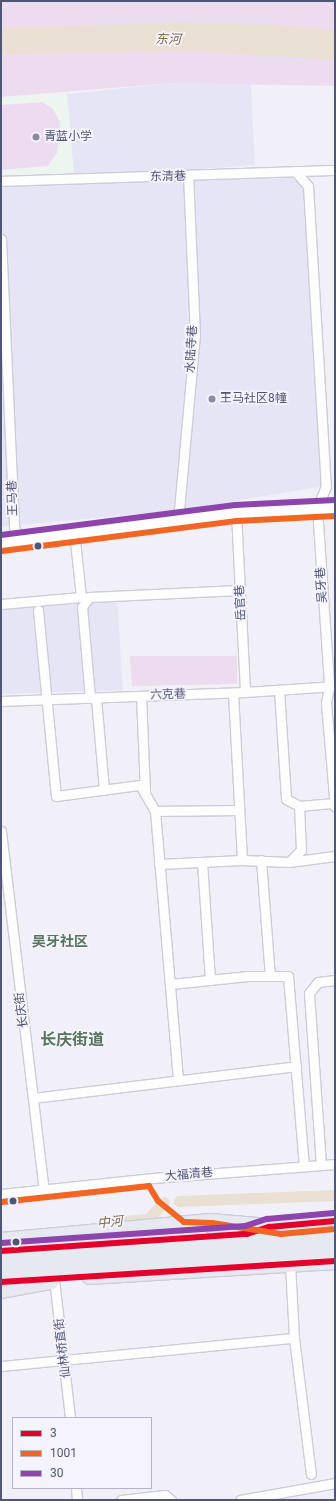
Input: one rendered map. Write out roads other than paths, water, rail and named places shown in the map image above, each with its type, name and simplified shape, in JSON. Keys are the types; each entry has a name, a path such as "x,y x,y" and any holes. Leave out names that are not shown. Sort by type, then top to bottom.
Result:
{"highway":[{"path":"1,1241 210,1222 269,1227"},
{"path":"1,1261 335,1234"},
{"path":"1,1275 335,1249"},
{"path":"1,1289 54,1278"}],"main road":[{"path":"1,1251 247,1234 269,1227 335,1221"},
{"path":"1,1282 335,1261"}],"street":[{"name":"东清巷","path":"1,181 188,177 295,170 335,170"},
{"path":"295,170 308,186 326,486 317,508"},
{"name":"水陆寺巷","path":"173,520 179,510 195,335 188,177"},
{"name":"王马巷","path":"1,239 14,527 20,540"},
{"path":"1,452 11,452"},
{"name":"吴牙巷","path":"317,508 332,686 326,703 335,807"},
{"path":"1,543 74,532 236,513 335,508"},
{"name":"岳官巷","path":"236,513 245,692"},
{"path":"1,604 81,597 74,532"},
{"path":"104,790 82,607 89,597 240,590"},
{"path":"38,610 45,700 50,708 56,796 140,786 145,792 155,811 171,984 178,1080"},
{"name":"六克巷","path":"1,701 233,693 332,686"},
{"path":"279,690 286,799 299,806 335,803"},
{"path":"233,693 242,860"},
{"path":"141,696 145,792"},
{"path":"289,862 301,850 299,806"},
{"path":"155,811 240,810"},
{"name":"长庆街","path":"1,831 5,903 33,1098 44,1189"},
{"path":"159,864 242,860 289,862 335,856"},
{"path":"262,860 270,976"},
{"path":"202,862 210,980"},
{"path":"171,984 210,980 288,976 304,1166"},
{"path":"321,1165 309,993 318,982 335,980"},
{"path":"33,1098 296,1066"},
{"name":"大福清巷","path":"1,1194 335,1164"},
{"path":"290,1264 294,1338 311,1474"},
{"name":"仙林桥直街","path":"54,1278 65,1361 70,1417"},
{"path":"1,1366 294,1338"},
{"path":"240,1500 335,1483"},
{"path":"76,1489 77,1500"},
{"path":"121,1500 165,1495 171,1500"}],"water":[{"name":"东河","path":"185,23 276,25 335,30 335,60 193,51 1,54 1,28"}],"waterway":[{"name":"中河","path":"179,1201 335,1195"},
{"name":"中河","path":"104,1223 148,1219 164,1202"}],"place":[{"name":"青蓝小学","path":"36,137"},
{"name":"王马社区8幢","path":"212,399"}],"district":[{"name":"吴牙社区","path":"60,941"},
{"name":"长庆街道","path":"72,1040"}]}
